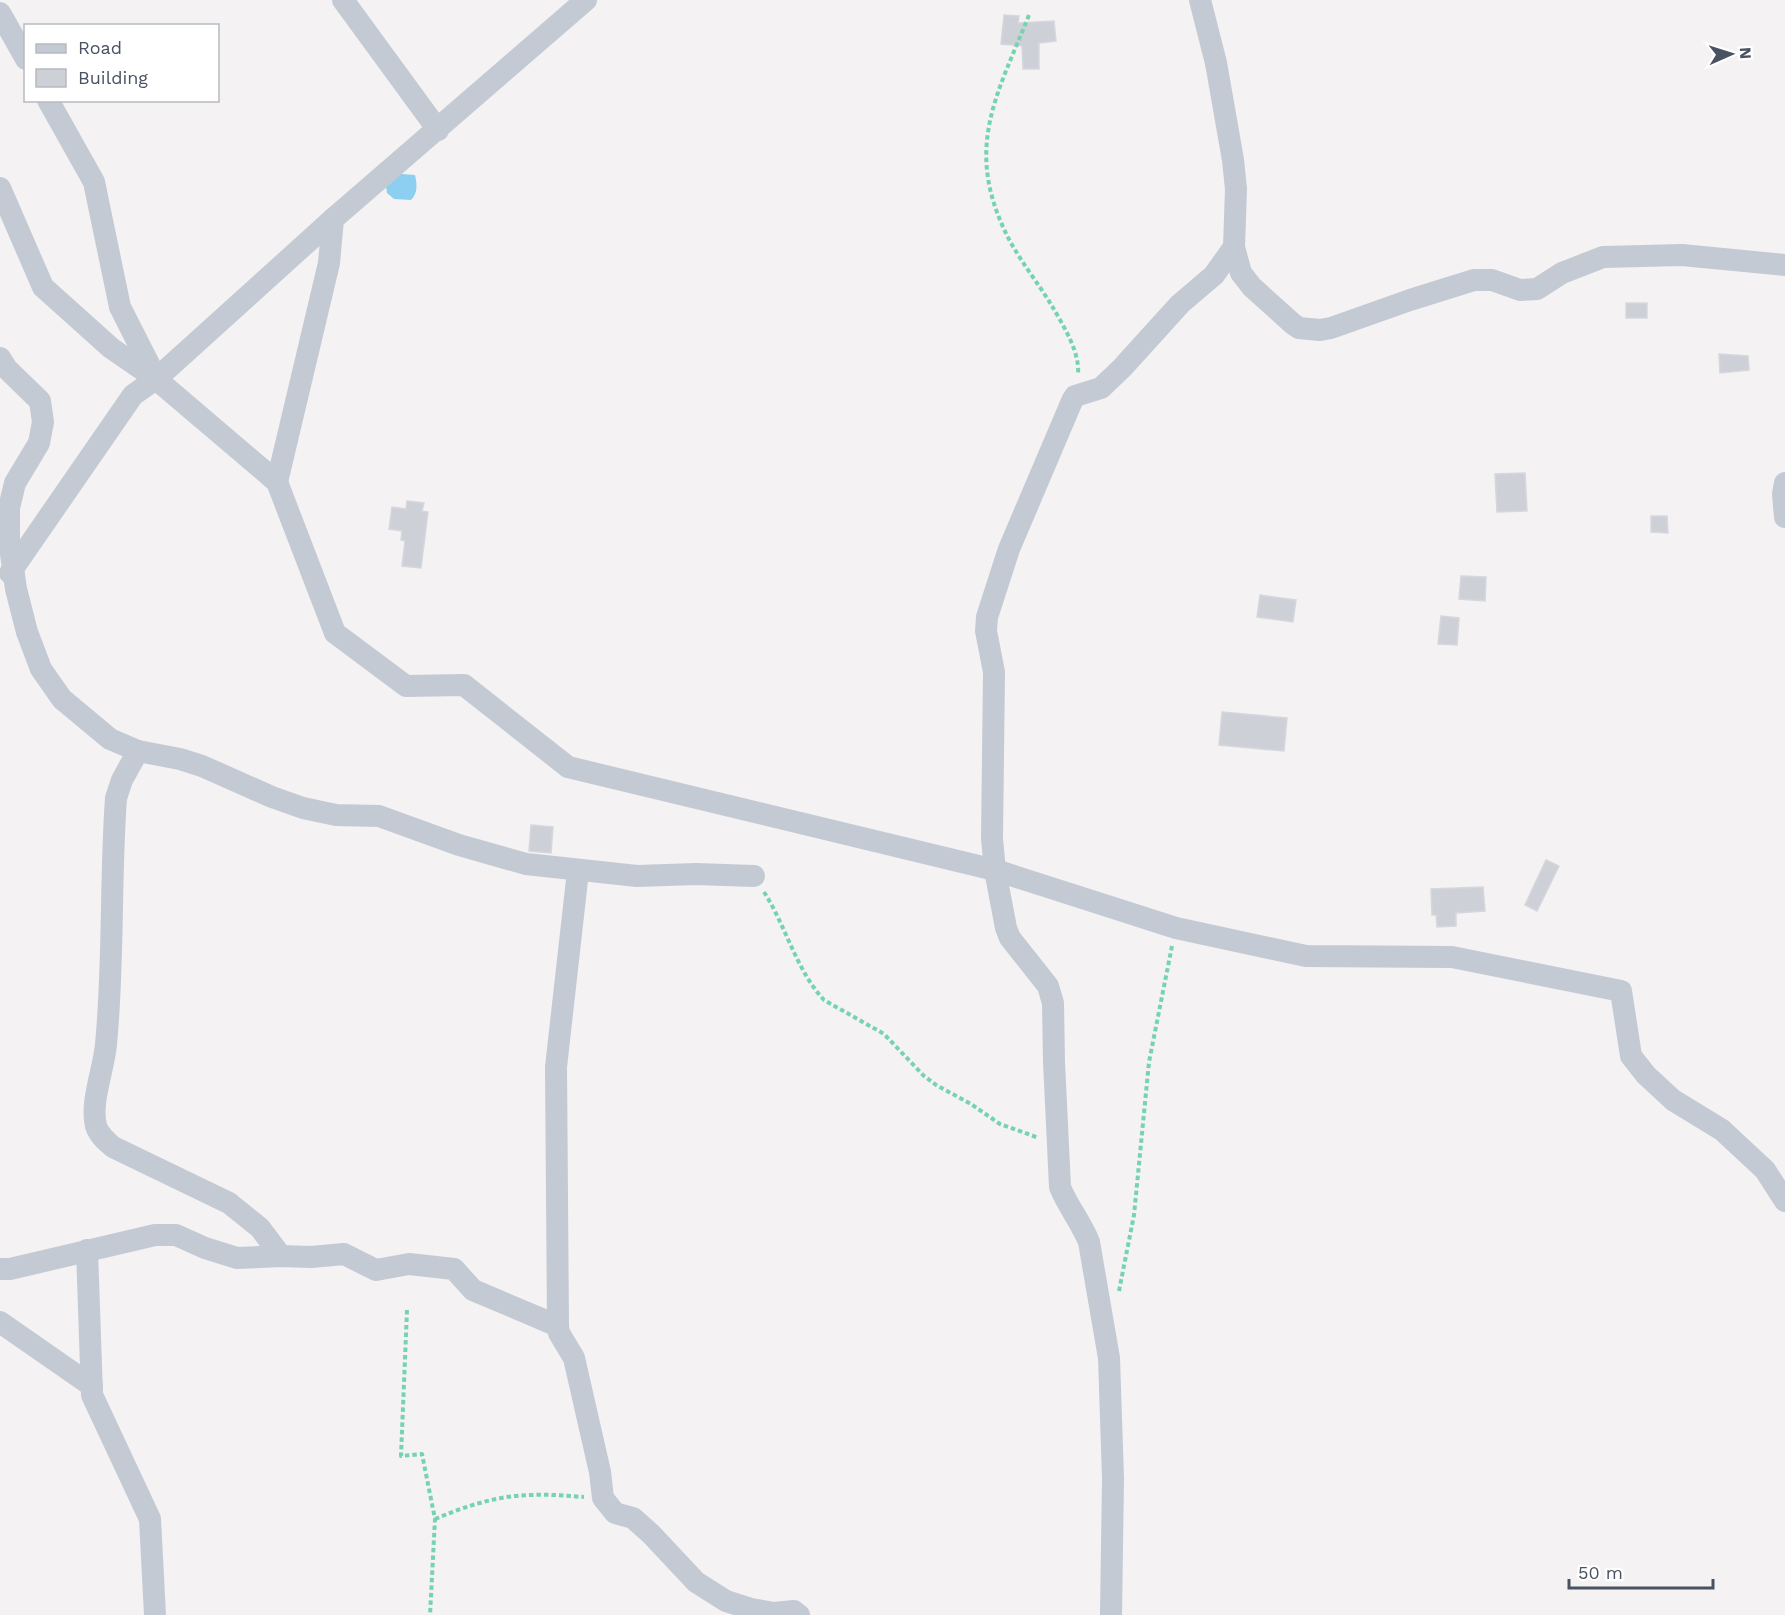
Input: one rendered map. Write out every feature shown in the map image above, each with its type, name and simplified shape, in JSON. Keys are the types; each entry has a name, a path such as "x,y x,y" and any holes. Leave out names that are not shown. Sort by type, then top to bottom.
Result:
{"street":[{"path":"343,0 438,130"},
{"path":"0,586 133,395 156,379 333,219 586,0"},
{"path":"1200,0 1216,63 1233,160 1236,189 1234,247 1242,273 1252,287 1299,328 1320,330 1331,328 1474,280 1492,280 1529,291 1537,289 1562,273 1603,257 1682,255 1785,265"},
{"path":"0,13 24,55"},
{"path":"49,102 94,182 120,307 156,379"},
{"path":"0,188 43,287 111,348 156,379 277,482 335,633 406,686 464,685 568,767 995,870 1176,928 1306,956 1452,957 1621,992 1631,1056 1646,1075 1673,1100 1722,1130 1765,1170 1785,1201"},
{"path":"277,482 329,263 333,219"},
{"path":"1111,1615 1113,1478 1109,1358 1089,1242 1082,1224 1066,1202 1060,1187 1053,1003 1048,986 1010,938 995,870 992,828 994,672 986,631 987,617 1009,549 1068,407 1075,396 1101,388 1180,304 1214,275 1234,247"},
{"path":"0,358 7,369 40,401 43,422 39,443 15,483 9,508 9,540 16,589 27,632 41,669 62,699 110,738 138,751 202,766 303,808 336,815 379,816 459,845 526,864 637,876 696,874 754,876"},
{"path":"1785,483 1783,494 1785,517"},
{"path":"138,751 122,780 116,798 111,979 106,1047 95,1112 96,1125 100,1135 113,1147 229,1203 260,1228 281,1256"},
{"path":"578,871 556,1067 558,1326 559,1333 574,1358 600,1472 603,1498 615,1513 633,1518 696,1581 726,1601 751,1609 774,1612 794,1611 799,1615"},
{"path":"0,1269 9,1269 155,1234 176,1235 237,1258 345,1254 376,1270 409,1264 454,1269 473,1290 558,1326"},
{"path":"87,1250 93,1395 150,1519 155,1615"},
{"path":"0,1322 92,1386"}],"path":[{"path":"1029,15 992,108 985,145 988,179 1004,230 1060,319 1075,354 1078,368 1075,396"},
{"path":"754,876 770,902 816,992 824,1000 884,1034 924,1076 936,1085 971,1104 1000,1124 1057,1143"},
{"path":"1117,1300 1134,1215 1149,1062 1176,928"},
{"path":"407,1310 401,1456 422,1454 435,1519 430,1615"},
{"path":"435,1519 456,1510 503,1497 532,1494 603,1498"}],"water":[{"path":"390,173 415,175 416,188 411,200 394,199 387,193 385,180"}],"building":[{"path":"1004,15 1019,16 1018,23 1054,21 1056,41 1039,43 1039,69 1023,69 1022,46 1001,44"},
{"path":"1626,303 1647,303 1647,318 1626,318"},
{"path":"1719,354 1748,356 1749,370 1720,373"},
{"path":"1525,473 1527,511 1497,512 1495,474"},
{"path":"407,501 424,503 422,511 428,512 421,568 402,566 405,541 401,540 402,531 389,529 392,507 406,509"},
{"path":"1651,516 1667,516 1668,533 1651,532"},
{"path":"1461,576 1486,577 1485,601 1459,599"},
{"path":"1260,595 1296,600 1293,622 1257,617"},
{"path":"1441,616 1459,618 1457,645 1438,644"},
{"path":"1222,712 1287,718 1284,751 1219,745"},
{"path":"531,825 553,827 551,853 529,851"},
{"path":"1546,860 1559,866 1537,911 1525,905"},
{"path":"1483,887 1485,911 1456,913 1456,926 1437,927 1436,915 1432,915 1431,889"}]}
